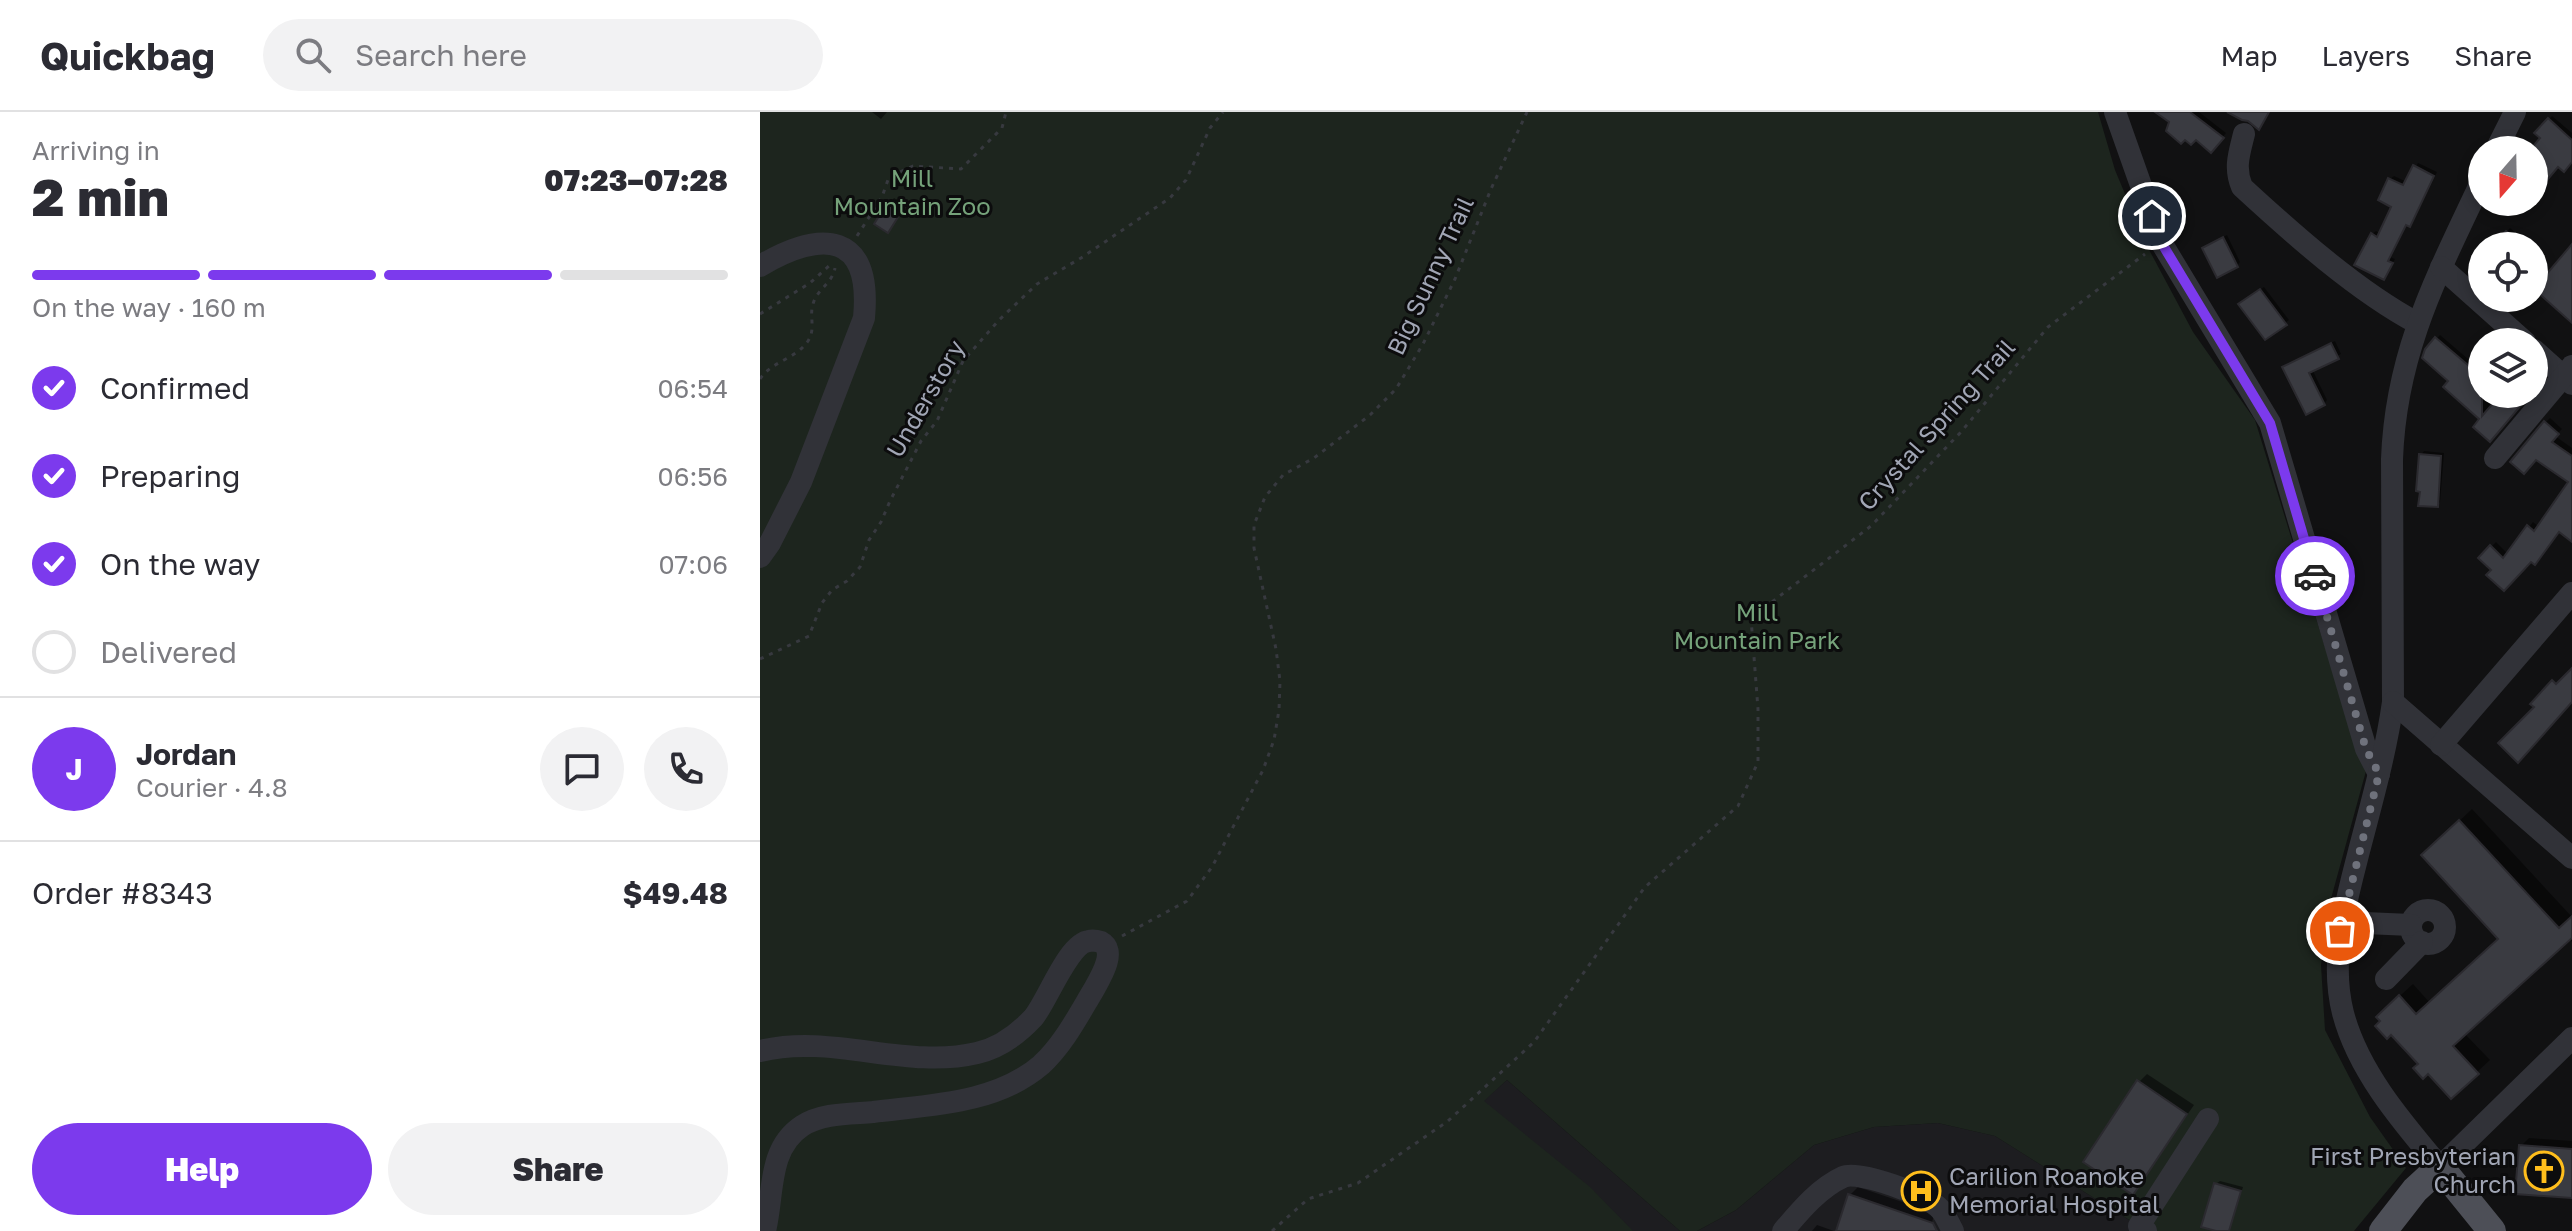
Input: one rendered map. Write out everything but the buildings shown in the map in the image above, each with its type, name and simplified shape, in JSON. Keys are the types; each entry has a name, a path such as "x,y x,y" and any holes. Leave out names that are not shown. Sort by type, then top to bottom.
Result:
{"main road":[{"path":"2383,1231 2415,1190 2440,1167 2492,1231"}],"street":[{"path":"2115,112 2161,242 2270,423 2366,749 2379,774"},
{"path":"2503,136 2515,112"},
{"path":"2244,134 2236,165 2242,187 2346,274 2394,311 2417,323"},
{"path":"2468,210 2417,323 2393,420 2393,702 2379,774 2342,922 2338,989 2353,1041 2373,1078 2401,1120 2440,1167 2572,1038"},
{"path":"760,266 806,244 824,242 847,249 857,264 863,282 864,318 801,482 760,557"},
{"path":"2441,267 2509,328"},
{"path":"2495,458 2569,375 2548,360"},
{"path":"2441,745 2572,593"},
{"path":"2393,702 2572,858"},
{"path":"2342,922 2417,934 2386,979"},
{"path":"760,1051 801,1045 930,1057 958,1057 981,1052 1002,1043 1035,1016 1072,954 1083,942 1099,941 1105,945 1107,962 1095,987 1058,1046 1028,1074 982,1095 939,1104 827,1117 802,1126 780,1151 765,1231"},
{"path":"2146,1231 2139,1226 2208,1119"},
{"path":"1783,1231 1816,1195 1844,1177 1857,1174 1921,1197 1940,1208 1953,1231"}],"path":[{"path":"847,249 882,197 889,177 913,166 961,169 1002,128 1006,112"},
{"name":"Understory","path":"760,659 809,636 822,603 832,590 847,581 860,567 869,540 921,441 937,421 954,379 970,353 1037,284 1170,198 1186,180 1210,128 1223,112"},
{"name":"Big Sunny Trail","path":"1105,945 1187,901 1212,867 1263,770 1274,740 1280,681 1254,548 1254,525 1265,497 1283,475 1337,441 1396,389 1423,344 1455,279 1491,189 1527,112"},
{"name":"Crystal Spring Trail","path":"1272,1231 1308,1199 1358,1183 1448,1121 1534,1042 1645,887 1738,806 1758,762 1758,709 1751,618 1871,526 1961,432 2048,327 2161,242"},
{"path":"760,314 810,283 836,259 834,274 828,286 817,294 812,308 814,323 809,340 797,352 766,370 760,379"}],"shaded area":[{"path":"1507,1080 1680,1231 1278,1231 1466,1116"},
{"name":"Carilion Roanoke Memorial Hospital","path":"1938,1123 1995,1136 2147,1231 1697,1231 1736,1210 1814,1145 1874,1127"}],"green space":[{"name":"Mill Mountain Park","path":"760,112 2098,112 2115,170 2146,244 2193,332 2255,420 2366,771 2329,906 2321,965 2325,1030 2370,1117 2406,1168 2354,1231 2147,1231 1995,1136 1938,1123 1874,1127 1814,1145 1736,1210 1697,1231 1680,1231 1507,1080 1484,1101 1590,1187 1633,1231 760,1231"}],"way so far":[{"path":"2315,576 2366,749 2379,774 2340,931"}],"place":[{"name":"First Presbyterian Church","path":"2544,1171"},
{"name":"Carilion Roanoke Memorial Hospital","path":"1921,1191"}],"route":[{"path":"2152,216 2161,242 2270,423 2315,576"}],"park label":[{"name":"Mill Mountain Zoo","path":"912,193"}]}
